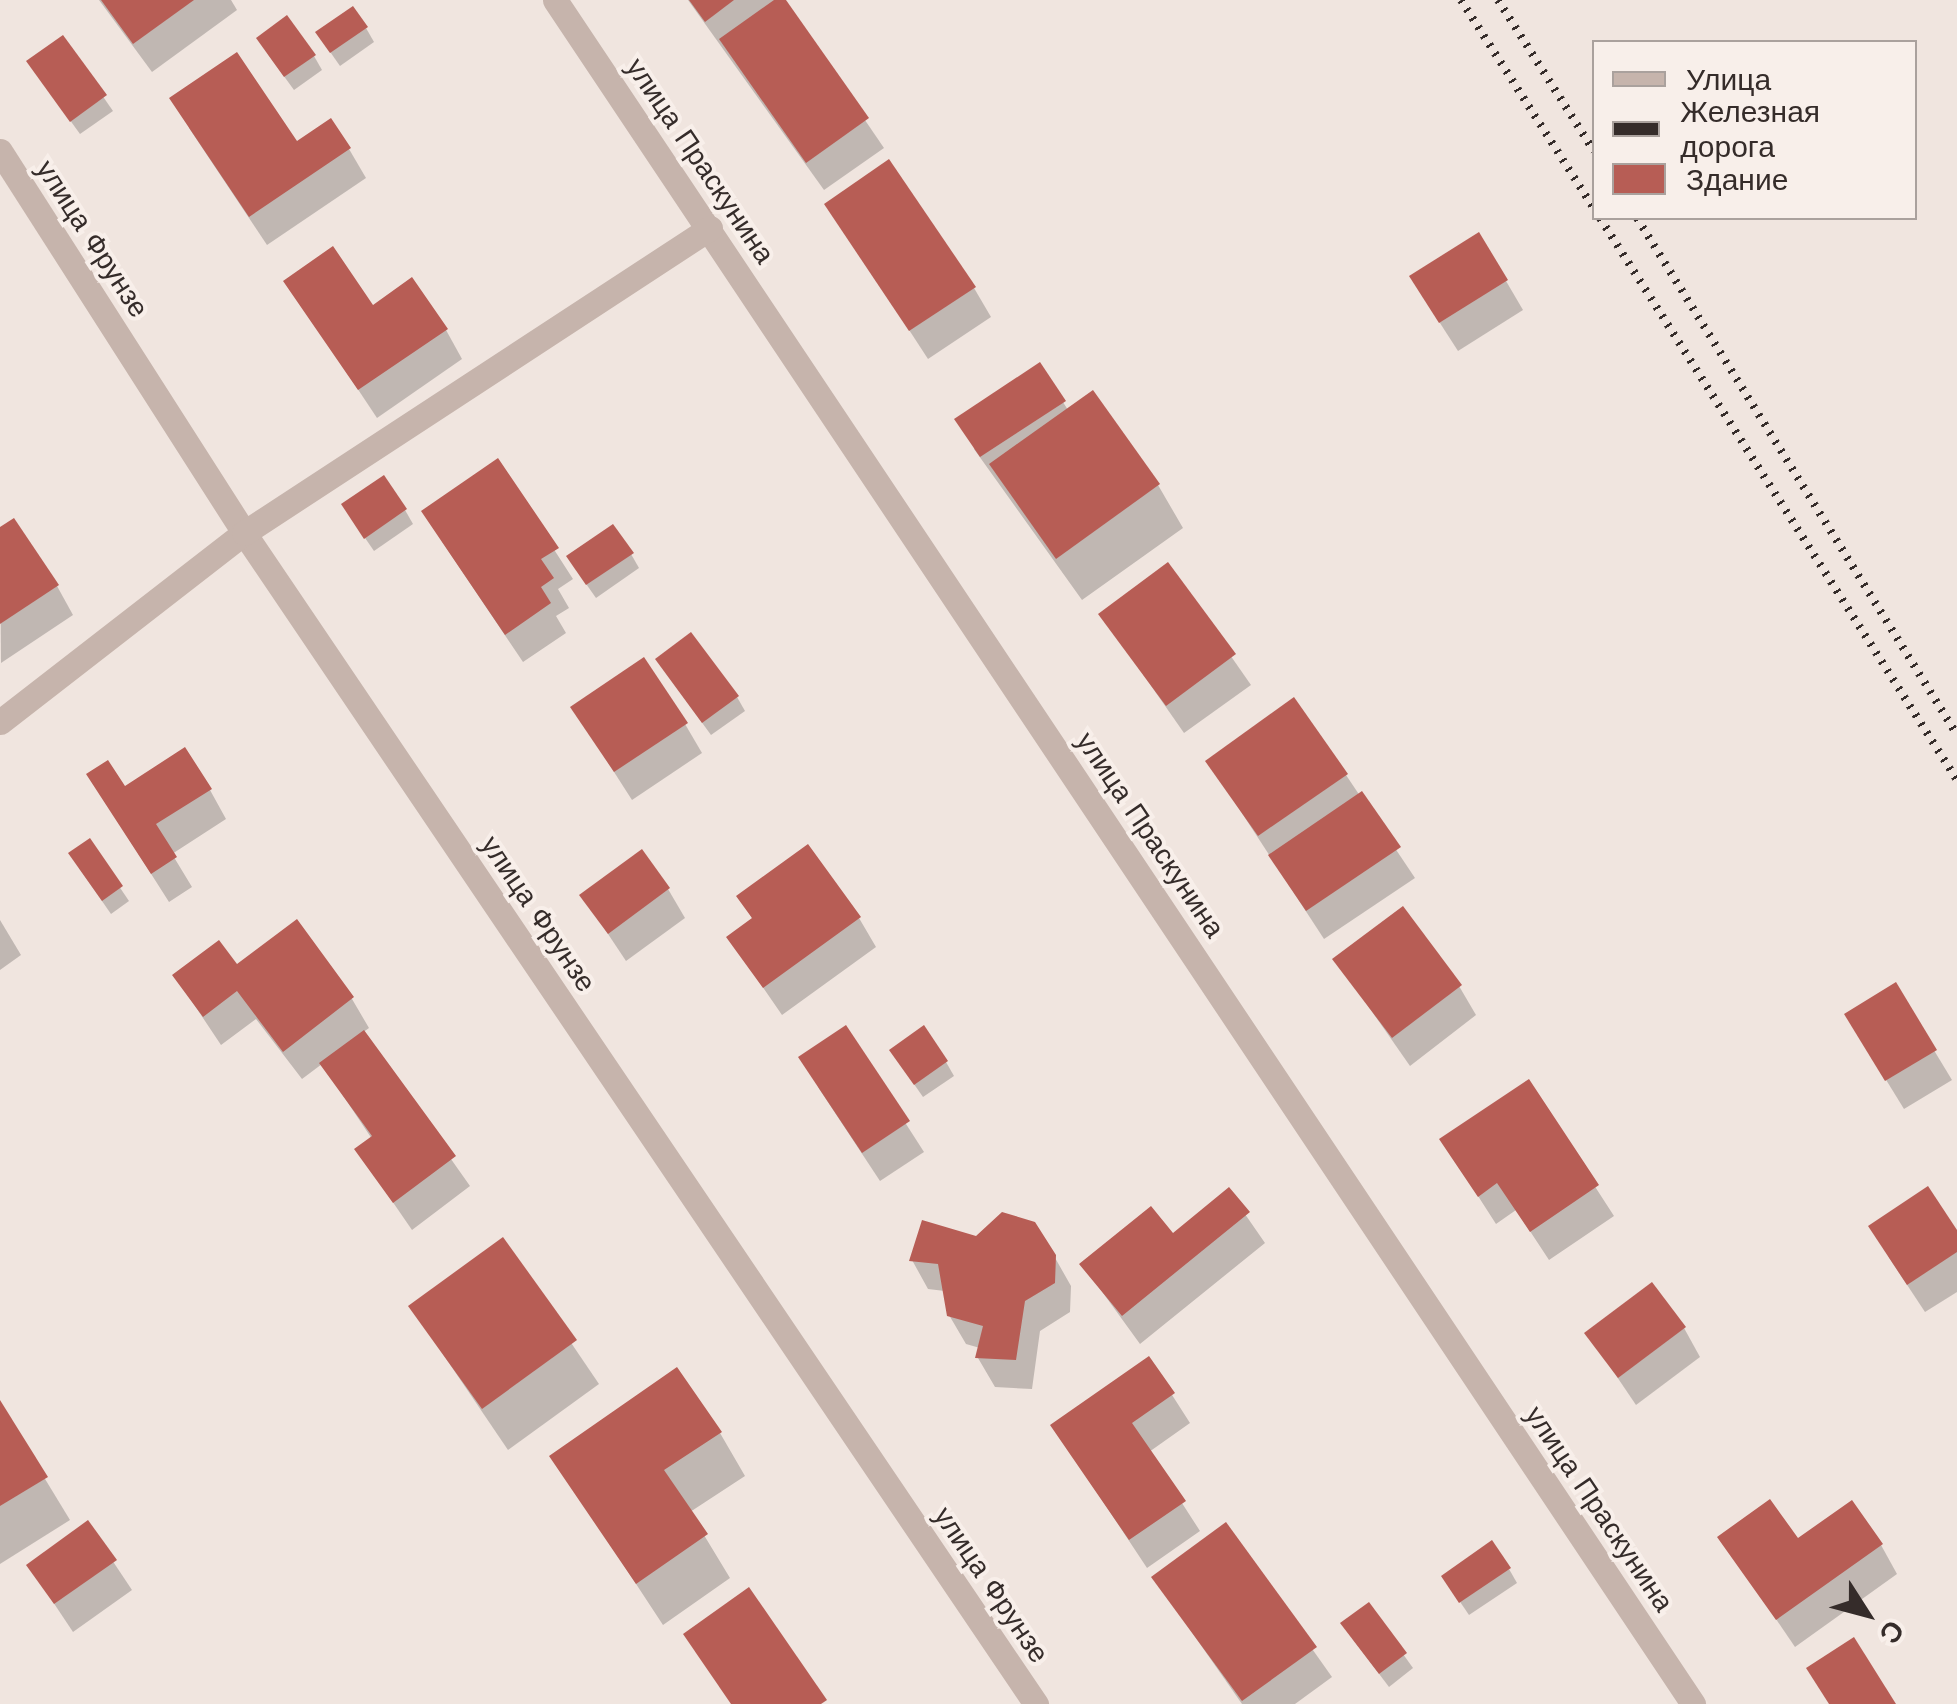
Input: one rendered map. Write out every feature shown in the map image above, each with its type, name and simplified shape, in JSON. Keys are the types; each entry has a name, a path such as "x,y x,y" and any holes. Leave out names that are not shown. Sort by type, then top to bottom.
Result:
{"street":[{"name":"улица Праскунина","path":"555,0 1693,1704"},
{"name":"улица Фрунзе","path":"0,151 244,533 1036,1704"},
{"path":"0,722 244,533 710,228"}],"building":[{"path":"101,0 194,0 133,44"},
{"path":"689,0 734,0 705,22"},
{"path":"774,0 786,0 869,118 806,163 719,39"},
{"path":"353,6 368,27 330,53 315,32"},
{"path":"287,15 316,55 284,77 256,38"},
{"path":"63,35 107,95 70,122 26,61"},
{"path":"237,52 297,141 331,118 351,148 249,217 169,98"},
{"path":"889,159 976,287 909,331 824,204"},
{"path":"1479,232 1508,280 1439,323 1409,276"},
{"path":"333,246 373,305 412,277 448,329 358,390 283,281"},
{"path":"1040,362 1066,401 980,457 954,419"},
{"path":"1093,390 1160,484 1056,559 989,464"},
{"path":"498,458 559,548 541,559 554,578 541,587 551,603 505,635 421,511"},
{"path":"384,475 407,509 364,539 341,504"},
{"path":"14,518 59,585 0,624 0,527"},
{"path":"613,524 634,553 586,585 566,556"},
{"path":"1168,562 1236,654 1166,706 1098,614"},
{"path":"691,632 739,696 702,723 655,659"},
{"path":"644,657 688,723 614,772 570,707"},
{"path":"1294,697 1348,774 1258,836 1205,761"},
{"path":"185,747 212,789 156,824 177,857 151,874 86,774 108,760 125,786"},
{"path":"1362,791 1401,847 1306,911 1268,855"},
{"path":"90,838 123,886 102,901 68,853"},
{"path":"808,844 861,917 763,988 726,937 752,918 736,896"},
{"path":"642,849 670,888 608,934 579,895"},
{"path":"1403,906 1462,985 1392,1038 1332,959"},
{"path":"297,919 354,997 283,1052 237,991 203,1017 172,975 219,940 237,964"},
{"path":"1896,982 1937,1050 1885,1081 1844,1014"},
{"path":"846,1025 910,1121 862,1153 798,1057"},
{"path":"924,1025 948,1061 914,1085 889,1050"},
{"path":"364,1030 456,1156 393,1203 354,1149 372,1136 319,1063"},
{"path":"1529,1079 1599,1185 1530,1232 1497,1183 1478,1197 1439,1139"},
{"path":"1928,1186 1957,1230 1957,1252 1907,1285 1868,1226"},
{"path":"1229,1187 1250,1212 1122,1316 1079,1264 1151,1206 1173,1233"},
{"path":"1002,1212 1035,1222 1056,1255 1055,1283 1025,1301 1016,1360 975,1358 983,1326 947,1316 938,1264 909,1261 922,1220 976,1236"},
{"path":"503,1237 577,1340 482,1409 408,1306"},
{"path":"1652,1282 1686,1327 1618,1378 1584,1333"},
{"path":"1149,1356 1175,1393 1132,1423 1186,1501 1129,1540 1050,1425"},
{"path":"677,1367 722,1432 664,1470 708,1534 636,1584 549,1456"},
{"path":"0,1400 48,1477 0,1506"},
{"path":"1770,1499 1798,1538 1852,1500 1883,1544 1776,1620 1717,1537"},
{"path":"88,1520 117,1560 54,1604 26,1565"},
{"path":"1226,1522 1317,1647 1242,1701 1151,1577"},
{"path":"1492,1540 1511,1568 1459,1603 1441,1576"},
{"path":"749,1587 827,1700 821,1704 731,1704 683,1634"},
{"path":"1369,1602 1407,1653 1379,1674 1340,1623"},
{"path":"1854,1637 1896,1704 1829,1704 1806,1668"}],"railway":[{"path":"1461,0 1592,206"},
{"path":"1498,0 1592,148"},
{"path":"1601,220 1957,780"},
{"path":"1638,220 1957,735"}]}
